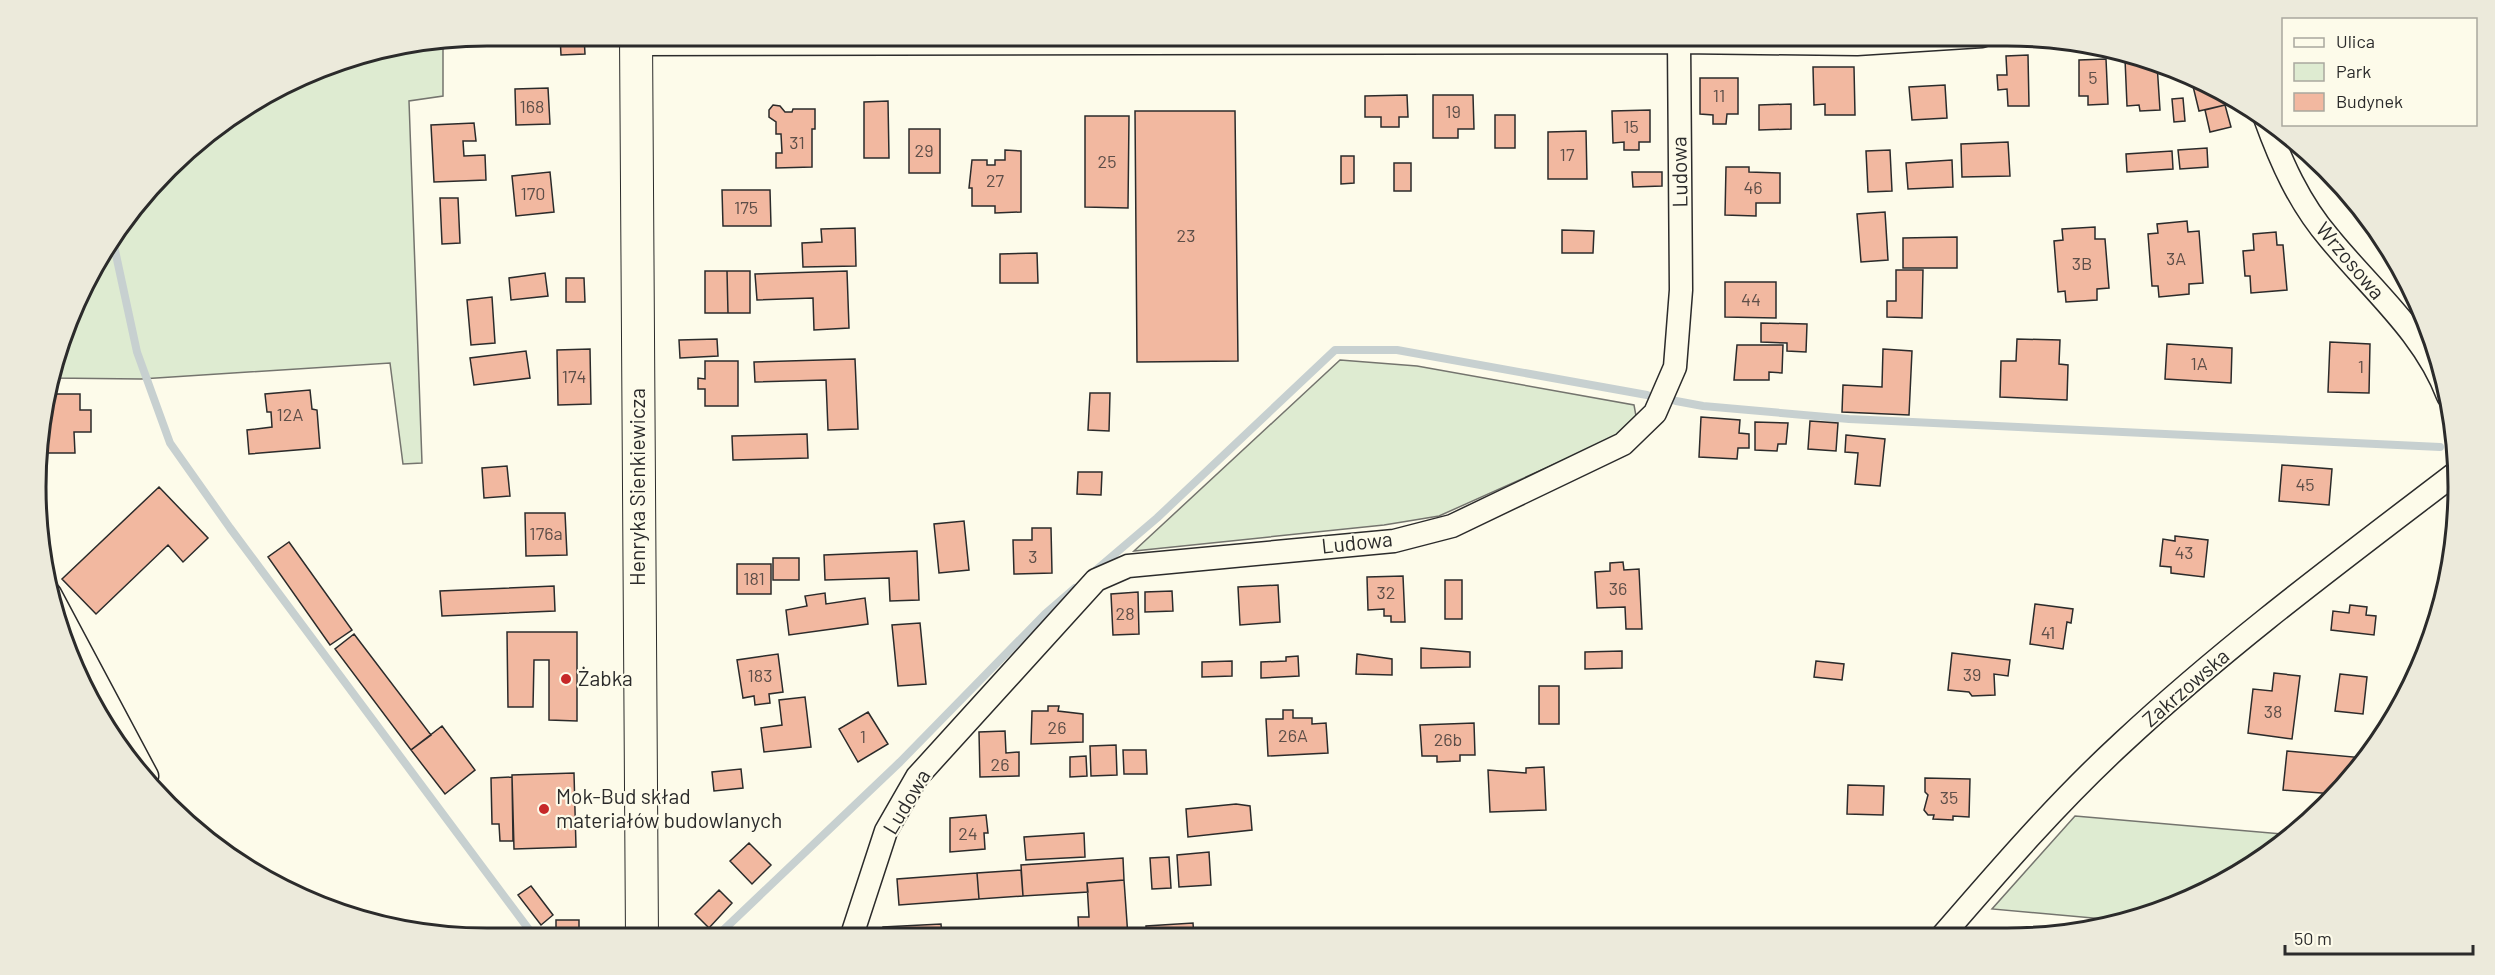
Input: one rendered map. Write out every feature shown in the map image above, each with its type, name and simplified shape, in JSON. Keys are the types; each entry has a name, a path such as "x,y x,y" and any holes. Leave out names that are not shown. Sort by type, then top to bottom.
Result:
{"main road":[{"name":"Henryka Sienkiewicza","path":"636,46 642,928"}],"street":[{"name":"Ludowa","path":"854,928 886,831 917,777 1096,580 1128,566 1394,541 1452,526 1623,444 1655,413 1675,367 1681,290 1679,46"},
{"name":"Wrzosowa","path":"2271,135 2288,178 2304,204 2329,238 2412,333 2428,358"},
{"name":"Zakrzowska","path":"1949,928 2012,855 2122,743 2282,606 2448,479"},
{"path":"73,637 132,748"}],"green space":[{"path":"443,49 443,96 409,101 422,463 403,464 390,363 141,379 61,378 70,346 92,292 121,242 156,197 197,156 219,138 242,121 292,92 346,70 373,62"},
{"path":"1340,360 1417,366 1634,405 1636,416 1613,438 1439,516 1384,525 1134,551"},
{"path":"2075,816 2280,834 2253,854 2203,883 2149,905 2122,913 2100,919 1992,909"}],"building":[{"path":"561,46 585,46 585,54 561,55"},
{"path":"2028,55 2029,106 2008,106 2007,89 1998,90 1997,75 2007,75 2006,56"},
{"path":"2106,59 2108,104 2088,105 2088,96 2079,96 2079,60"},
{"path":"2125,63 2158,73 2160,110 2140,111 2139,105 2127,106"},
{"path":"1813,67 1854,67 1855,115 1825,115 1825,104 1814,105"},
{"path":"1700,78 1738,78 1738,114 1727,114 1726,124 1713,124 1713,115 1700,114"},
{"path":"1945,85 1947,118 1912,120 1909,87"},
{"path":"548,88 550,124 516,125 515,89"},
{"path":"2193,88 2225,104 2225,105 2199,111"},
{"path":"1407,95 1408,117 1399,117 1399,127 1381,127 1381,117 1365,117 1365,96"},
{"path":"1433,95 1473,95 1474,129 1458,129 1458,138 1433,138"},
{"path":"2183,98 2185,121 2174,122 2172,99"},
{"path":"888,101 889,158 864,158 864,102"},
{"path":"1791,104 1791,129 1759,130 1759,105"},
{"path":"773,105 780,106 785,112 792,112 793,109 815,109 815,129 812,129 812,167 776,168 776,153 782,153 781,134 776,134 776,122 769,117 769,110"},
{"path":"2225,105 2231,127 2210,132 2205,110"},
{"path":"1650,110 1650,142 1639,142 1639,150 1624,150 1624,142 1613,143 1612,111"},
{"path":"1135,111 1235,111 1238,361 1137,362"},
{"path":"1495,115 1515,115 1515,148 1495,148"},
{"path":"1085,116 1129,116 1128,208 1085,207"},
{"path":"474,123 476,141 463,141 464,156 485,155 486,180 434,182 431,125"},
{"path":"909,129 940,129 940,173 909,173"},
{"path":"1586,131 1587,179 1548,179 1548,132"},
{"path":"2008,142 2010,176 1962,177 1961,144"},
{"path":"2207,148 2208,167 2180,169 2178,150"},
{"path":"1005,150 1021,151 1021,212 995,213 995,206 972,206 972,188 969,188 972,160 987,160 987,165 995,165 995,160 1005,160"},
{"path":"1890,150 1892,191 1868,192 1866,151"},
{"path":"2172,151 2173,169 2127,172 2126,154"},
{"path":"1341,156 1354,156 1354,183 1341,184"},
{"path":"1952,160 1953,187 1908,189 1906,163"},
{"path":"1394,163 1411,163 1411,191 1394,191"},
{"path":"1726,167 1749,167 1749,172 1780,173 1780,203 1756,203 1756,216 1725,215"},
{"path":"550,172 554,212 516,216 512,176"},
{"path":"1632,172 1662,172 1662,186 1633,187"},
{"path":"722,190 770,190 771,226 723,226"},
{"path":"440,198 458,198 460,243 442,244"},
{"path":"1885,212 1888,260 1861,262 1857,214"},
{"path":"2187,221 2188,232 2199,231 2203,283 2189,284 2189,294 2159,297 2158,286 2152,286 2148,234 2158,233 2157,224"},
{"path":"2095,227 2095,239 2105,239 2109,288 2097,289 2097,300 2066,302 2065,291 2058,292 2054,241 2063,240 2062,229"},
{"path":"855,228 856,266 803,267 802,243 822,242 821,229"},
{"path":"1562,230 1594,231 1593,253 1562,253"},
{"path":"2276,232 2277,245 2283,245 2287,290 2251,293 2250,276 2245,276 2243,251 2254,250 2253,234"},
{"path":"1957,237 1957,268 1903,268 1903,238"},
{"path":"1037,253 1038,283 1000,283 1000,254"},
{"path":"1896,270 1923,270 1922,318 1887,317 1887,301 1896,301"},
{"path":"705,271 727,271 728,313 705,313"},
{"path":"727,271 750,271 750,313 728,313"},
{"path":"847,271 849,328 814,330 813,298 757,300 755,274"},
{"path":"545,273 548,296 511,300 509,278"},
{"path":"566,278 584,278 585,302 566,302"},
{"path":"1725,282 1776,282 1776,318 1725,317"},
{"path":"492,297 495,343 471,345 467,300"},
{"path":"1761,323 1807,324 1806,352 1787,351 1787,343 1761,342"},
{"path":"717,339 718,356 680,358 679,340"},
{"path":"2017,339 2060,340 2059,364 2068,365 2067,400 2000,397 2001,361 2016,361"},
{"path":"2330,342 2370,344 2369,393 2328,392"},
{"path":"2167,344 2232,348 2231,383 2165,379"},
{"path":"1737,345 1783,345 1782,373 1769,372 1769,380 1734,380"},
{"path":"590,349 591,404 558,405 557,350"},
{"path":"1883,349 1912,351 1909,415 1842,412 1843,385 1882,387"},
{"path":"526,351 530,378 474,385 470,358"},
{"path":"855,359 858,429 828,430 826,380 755,382 754,362"},
{"path":"705,361 738,361 738,406 705,406 705,389 698,389 698,378 705,379"},
{"path":"310,390 312,409 317,410 320,448 249,454 247,430 272,427 271,412 267,412 265,394"},
{"path":"1090,393 1110,393 1109,431 1088,430"},
{"path":"57,394 80,394 80,410 91,410 91,432 74,432 75,453 48,453"},
{"path":"1701,417 1740,420 1739,433 1749,434 1749,448 1738,448 1737,459 1699,457"},
{"path":"1810,421 1838,423 1836,451 1808,449"},
{"path":"1755,422 1788,423 1786,444 1778,444 1777,451 1755,450"},
{"path":"807,434 808,458 733,460 732,436"},
{"path":"1846,435 1885,439 1880,486 1855,484 1858,453 1845,452"},
{"path":"2282,465 2332,469 2329,505 2279,501"},
{"path":"507,466 510,496 484,498 482,468"},
{"path":"1078,472 1102,472 1101,495 1077,494"},
{"path":"159,487 208,538 183,562 168,545 96,614 62,579"},
{"path":"525,513 565,513 567,555 526,556"},
{"path":"964,521 969,570 939,573 934,524"},
{"path":"1032,528 1051,528 1052,573 1014,574 1013,540 1032,540"},
{"path":"2175,536 2208,540 2204,577 2171,573 2171,567 2160,566 2163,539 2175,541"},
{"path":"289,542 352,630 330,645 268,557"},
{"path":"917,551 919,600 890,601 889,578 825,580 824,555"},
{"path":"773,558 799,558 799,580 773,580"},
{"path":"1623,562 1624,570 1639,569 1642,629 1626,629 1625,607 1597,608 1595,572 1610,571 1610,563"},
{"path":"737,564 771,564 771,594 737,594"},
{"path":"1403,576 1405,622 1391,622 1391,616 1384,616 1384,609 1368,610 1367,577"},
{"path":"1445,580 1462,580 1462,619 1445,619"},
{"path":"1278,585 1280,622 1240,625 1238,587"},
{"path":"554,586 555,611 442,616 440,591"},
{"path":"1172,591 1173,611 1145,612 1145,592"},
{"path":"1138,592 1139,634 1113,635 1111,594"},
{"path":"825,593 826,604 865,598 868,624 789,635 786,610 807,606 805,596"},
{"path":"2035,604 2073,609 2071,623 2067,622 2063,649 2030,644"},
{"path":"2350,605 2367,607 2366,615 2376,616 2374,635 2331,630 2333,611 2349,613"},
{"path":"920,623 926,684 898,686 892,625"},
{"path":"507,632 577,632 577,721 549,720 549,660 534,660 533,707 508,707"},
{"path":"354,634 431,735 411,750 335,649"},
{"path":"1421,648 1470,652 1470,667 1421,668"},
{"path":"1622,651 1622,668 1585,669 1585,652"},
{"path":"1952,653 2010,660 2008,676 1994,674 1995,695 1972,696 1969,692 1948,690"},
{"path":"778,654 783,692 769,694 770,703 755,705 754,696 743,698 737,660"},
{"path":"1357,654 1392,659 1392,675 1356,674"},
{"path":"1298,656 1299,676 1261,678 1261,662 1286,661 1286,657"},
{"path":"1232,661 1232,676 1202,677 1202,662"},
{"path":"1816,661 1844,664 1842,680 1814,677"},
{"path":"2274,673 2300,676 2292,739 2248,733 2253,689 2272,691"},
{"path":"2340,674 2367,677 2363,714 2335,711"},
{"path":"1539,686 1559,686 1559,724 1539,724"},
{"path":"805,697 811,747 764,752 761,728 782,725 779,700"},
{"path":"1048,706 1059,706 1058,711 1083,714 1083,742 1031,744 1032,711 1048,711"},
{"path":"1283,710 1293,710 1293,718 1312,718 1312,724 1326,723 1328,753 1268,756 1266,719 1283,719"},
{"path":"868,712 888,744 858,762 839,729"},
{"path":"1474,723 1475,755 1460,755 1460,761 1437,762 1437,756 1422,756 1420,725"},
{"path":"442,726 475,770 445,794 411,750"},
{"path":"1005,731 1006,753 1019,752 1019,776 980,777 979,732"},
{"path":"1116,745 1117,775 1091,776 1090,746"},
{"path":"1123,750 1146,750 1147,774 1124,774"},
{"path":"2287,751 2356,757 2324,793 2283,790"},
{"path":"1086,756 1087,776 1070,777 1070,757"},
{"path":"1544,767 1546,810 1490,812 1488,770 1526,773 1526,768"},
{"path":"741,769 743,788 714,791 712,772"},
{"name":"Mok-Bud skład materiałów budowlanych","path":"574,773 576,847 514,849 512,775"},
{"path":"512,777 513,841 500,841 499,824 492,824 491,778"},
{"path":"1925,778 1970,779 1969,817 1953,816 1953,820 1933,819 1934,815 1928,815 1924,810 1928,795 1925,792"},
{"path":"1848,785 1884,786 1883,815 1847,814"},
{"path":"1236,804 1250,806 1252,830 1188,837 1186,809"},
{"path":"986,815 988,833 984,833 985,849 950,852 950,818"},
{"path":"1084,833 1085,857 1026,860 1024,837"},
{"path":"749,843 771,865 752,884 730,861"},
{"path":"1209,852 1211,885 1179,887 1177,855"},
{"path":"1169,857 1171,888 1152,889 1150,858"},
{"path":"1123,858 1124,880 1087,883 1088,892 1023,896 1021,865"},
{"path":"1021,870 1023,896 979,899 977,873"},
{"path":"977,873 979,899 899,905 897,879"},
{"path":"1124,880 1127,928 1079,928 1078,917 1089,917 1087,883"},
{"path":"531,886 553,915 541,925 518,895"},
{"path":"719,890 732,903 709,928 695,914"},
{"path":"556,920 579,920 579,928 556,928"},
{"path":"1193,923 1193,928 1146,928 1146,926"},
{"path":"941,924 941,928 883,928"}],"waterway":[{"path":"115,252 137,352 170,443 230,528 528,928"},
{"path":"1096,570 1157,518 1335,350 1397,350 1647,395"},
{"path":"1676,401 1703,406 1849,419 2440,447"},
{"path":"726,928 900,762 1045,614 1075,588"}],"place":[{"name":"Żabka","path":"566,679"},
{"name":"Mok-Bud skład materiałów budowlanych","path":"544,809"}]}
